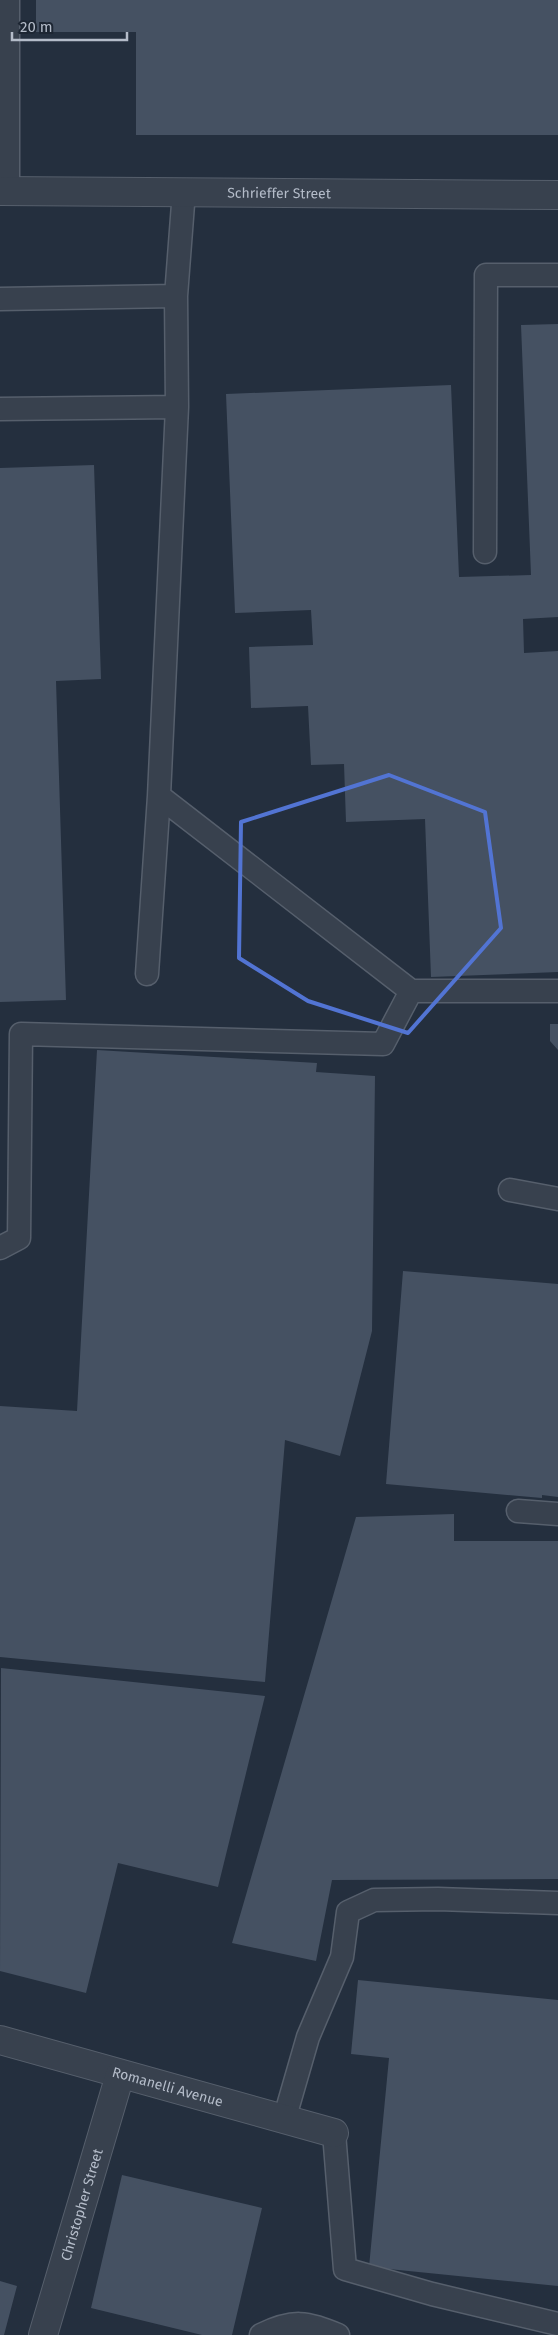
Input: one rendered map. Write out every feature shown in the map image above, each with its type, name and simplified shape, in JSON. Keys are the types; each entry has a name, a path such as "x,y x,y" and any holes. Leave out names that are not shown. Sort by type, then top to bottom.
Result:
{"street":[{"name":"Schrieffer Street","path":"4,192 184,191 558,195"},
{"name":"Romanelli Avenue","path":"0,2040 120,2075 334,2133"},
{"name":"Christopher Street","path":"43,2335 120,2075"}],"lane":[{"path":"4,192 8,0"},
{"path":"147,974 159,796 177,407 176,296 184,191"},
{"path":"485,552 486,275 558,275"},
{"path":"0,299 176,296"},
{"path":"0,409 177,407"},
{"path":"159,796 412,991 558,992"},
{"path":"0,1248 20,1238 22,1034 383,1044 412,991"},
{"path":"510,1190 558,1199"},
{"path":"518,1511 558,1514"},
{"path":"284,2120 308,2037 342,1957 348,1912 374,1900 438,1899 558,1903"},
{"path":"334,2133 345,2269 432,2294 558,2324"},
{"path":"261,2335 281,2326 311,2324 338,2335"}],"highlighted area":[{"path":"389,775 485,812 501,928 408,1033 308,1001 239,958 241,822"}],"building":[{"path":"36,0 558,0 558,135 136,135 136,32 36,32"},
{"path":"558,324 558,617 523,619 524,653 558,651 558,972 431,977 425,819 346,822 344,764 311,765 308,706 251,708 249,647 313,645 311,610 235,613 226,394 451,385 459,577 531,575 521,325"},
{"path":"94,465 101,679 56,681 66,1000 0,1002 0,468"},
{"path":"550,1024 558,1024 558,1050 550,1041"},
{"path":"97,1050 317,1063 316,1072 375,1076 372,1331 340,1456 285,1440 265,1682 0,1657 0,1406 77,1411"},
{"path":"403,1271 558,1284 558,1497 542,1495 542,1498 386,1484"},
{"path":"454,1514 454,1541 558,1541 558,1879 332,1880 316,1961 232,1943 356,1517"},
{"path":"1,1668 265,1696 218,1887 118,1863 86,1993 0,1971"},
{"path":"358,1980 558,2000 558,2286 369,2267 389,2058 351,2054"},
{"path":"122,2175 262,2208 232,2335 202,2335 91,2308"},
{"path":"0,2281 17,2286 4,2335 0,2335"}]}
